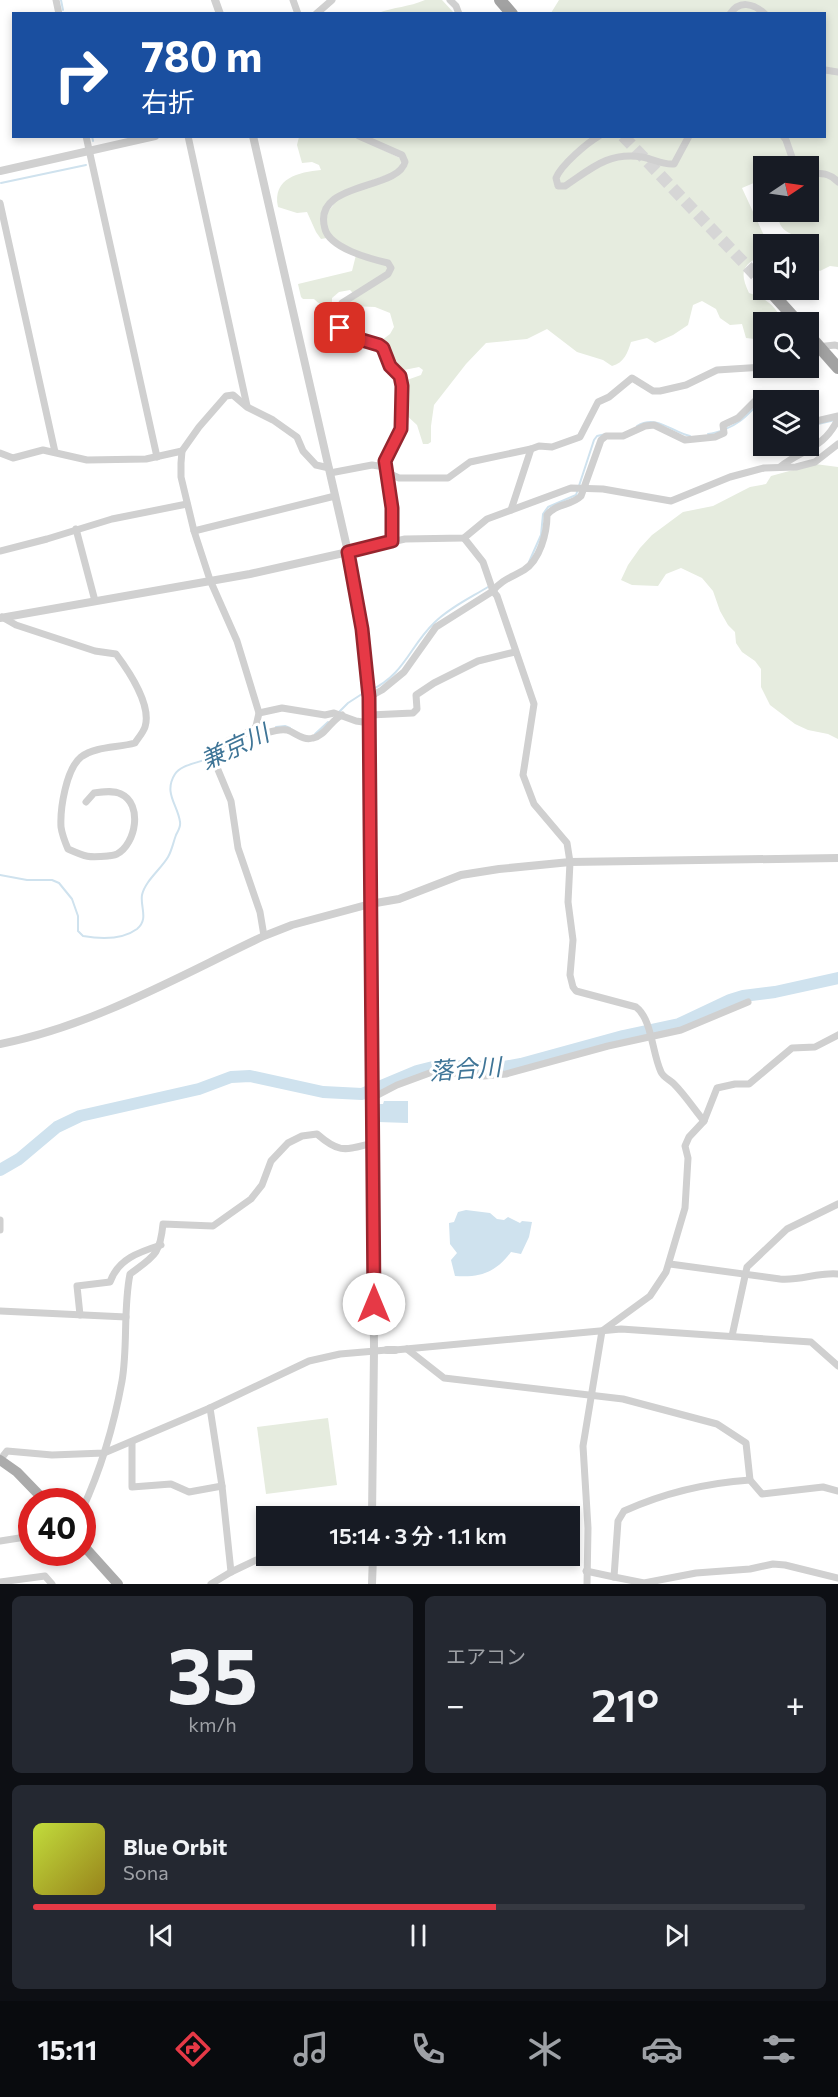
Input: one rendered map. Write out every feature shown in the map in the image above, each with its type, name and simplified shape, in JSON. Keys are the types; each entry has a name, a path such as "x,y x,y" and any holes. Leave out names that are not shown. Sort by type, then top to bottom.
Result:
{"highway":[{"path":"495,0 504,12"},
{"path":"500,0 510,12"},
{"path":"778,300 789,312"},
{"path":"783,300 794,312"},
{"path":"819,341 838,363"},
{"path":"819,346 838,368"}],"main road":[{"path":"0,1460 17,1472 32,1488"},
{"path":"96,1560 118,1584"}],"street":[{"path":"295,0 298,12"},
{"path":"318,12 332,0"},
{"path":"731,12 734,6 742,2 755,5 763,12"},
{"path":"86,138 157,457"},
{"path":"0,171 146,138"},
{"path":"188,138 247,406"},
{"path":"253,138 348,552 362,629 369,694 374,1350 372,1506"},
{"path":"364,138 402,155 405,162 399,172 334,199 326,210 323,222 328,236 336,244 368,258 388,263 391,268 388,274 342,303 337,315 343,333 383,348 390,366 402,380 401,429 399,437 387,454 385,467 392,508 392,541"},
{"path":"596,138 560,170 556,178 558,186 565,186 606,159 619,156 642,158 665,165 674,164 688,138"},
{"path":"784,138 792,156"},
{"path":"819,174 832,175 838,182"},
{"path":"0,203 55,452"},
{"path":"819,347 838,346"},
{"path":"385,467 388,473 399,477 448,478 470,462 539,446 552,447 580,437 598,402 609,397 632,378 653,390 660,391 686,385 717,370 753,368"},
{"path":"255,732 259,713 237,641 210,580 194,531 181,477 182,451 226,396 232,395 297,436 303,451 316,465 330,471 372,465 385,467"},
{"path":"369,694 382,690 404,672 436,627 491,587 531,565 547,529 547,515 556,507 578,500 580,488 596,449 606,436 623,436 645,426 654,425 685,440 715,438 753,404"},
{"path":"819,422 838,419"},
{"path":"780,467 792,457 814,448 838,419"},
{"path":"1,617 301,564 392,541 464,538 487,519 545,496 580,488 603,489 671,501 730,477 764,468 796,467 815,462 838,444"},
{"path":"511,510 531,449"},
{"path":"0,453 14,458 42,450 87,460 146,459 182,451"},
{"path":"194,531 335,496"},
{"path":"0,551 112,519 187,504"},
{"path":"76,529 95,601"},
{"path":"464,538 483,562 534,704 523,775 534,804 567,843 570,862 568,902 573,940 570,975 573,987 576,991 636,1007 646,1017 662,1074 674,1084 704,1121"},
{"path":"1,617 16,625 95,651 116,654 131,674 144,708 146,722 144,729 135,743 99,750 81,757 75,766 63,798 61,828 68,849 88,858 117,855 128,843 135,827 133,808 125,796 115,792 93,793 86,802"},
{"path":"259,713 282,708 325,715 339,714 356,721 413,713 417,709 416,695 434,683 478,661 515,652"},
{"path":"264,936 260,912 238,848 231,801 213,756 228,741 255,732 286,730 303,738 317,738 339,714"},
{"path":"0,1044 32,1038 88,1019 292,925 399,898 461,875 570,862 838,858"},
{"path":"372,1097 435,1071 484,1076 506,1074 608,1046 681,1030 748,1002"},
{"path":"586,1584 588,1528 583,1446 602,1331 650,1296 670,1264 685,1208 688,1158 685,1146 689,1137 704,1121 717,1088 725,1085 749,1084 792,1048 815,1047 838,1035"},
{"path":"90,1488 104,1453 122,1380 126,1296 130,1274 154,1256 161,1245 163,1224 213,1226 251,1199 262,1185 271,1161 288,1143 302,1136 317,1134 330,1147 338,1148 373,1143"},
{"path":"732,1336 747,1267 787,1229 838,1204"},
{"path":"0,1220 0,1230"},
{"path":"80,1316 77,1286 110,1282 119,1264 141,1252 161,1245"},
{"path":"670,1264 745,1276 794,1280 817,1274 838,1274"},
{"path":"0,1311 126,1317"},
{"path":"0,1460 7,1451 52,1455 104,1453 210,1408 309,1361 374,1350 621,1329 812,1342 838,1366"},
{"path":"407,1349 444,1378 623,1399 717,1424 746,1443 750,1480 762,1494 823,1487 838,1491"},
{"path":"210,1408 222,1486 231,1572"},
{"path":"132,1442 132,1487 171,1484 189,1492 222,1486"},
{"path":"614,1577 618,1521 624,1511 689,1488 750,1480"},
{"path":"0,1541 18,1538"},
{"path":"211,1584 256,1560"},
{"path":"586,1571 644,1583 773,1564 838,1578"},
{"path":"372,1584 373,1566"},
{"path":"0,1582 45,1576 52,1584"}],"shaded area":[{"path":"425,0 442,0 453,12 381,12"},
{"path":"559,0 838,0 838,267 830,266 819,270 819,234 791,234 785,231 780,222 819,222 819,156 753,156 753,183 742,188 753,212 753,222 758,222 763,234 753,234 753,260 744,271 744,280 749,293 753,294 753,300 765,300 777,312 753,312 753,339 746,338 742,324 730,325 720,318 716,309 702,301 693,305 688,325 655,343 647,338 631,342 622,360 612,366 603,360 577,352 547,329 527,339 486,343 466,364 434,405 431,442 423,444 417,425 404,413 404,383 421,375 423,370 419,367 399,371 392,366 382,344 382,340 390,334 394,327 390,313 375,307 351,306 349,301 393,270 346,246 327,229 326,214 339,198 400,174 406,168 408,162 366,138 826,138 826,12 552,12"},
{"path":"299,138 358,138 402,159 398,171 364,183 324,210 327,238 321,239 307,212 297,213 278,207 277,197 283,183 296,175 321,170 319,165 312,162 302,163 297,145"},
{"path":"356,255 387,265 389,269 353,293 350,290 339,292 332,298 332,304 322,305 314,299 301,297 298,284 352,271"},
{"path":"815,464 838,467 838,739 795,724 770,705 761,687 761,669 755,661 742,652 736,643 735,632 720,611 713,591 702,578 681,568 666,574 658,586 632,585 621,580 640,548 652,535 683,512 713,506 750,487 766,484 771,476"},
{"path":"328,1418 337,1485 266,1494 257,1427"}],"water":[{"path":"384,1101 408,1101 408,1123 378,1122 378,1104 383,1104"},
{"path":"466,1210 490,1213 497,1219 504,1220 508,1217 520,1223 522,1221 532,1222 529,1237 521,1254 511,1252 494,1269 480,1275 455,1276 451,1260 457,1253 450,1244 449,1223 454,1222 458,1212"}],"waterway":[{"path":"61,0 63,10"},
{"path":"1,183 86,165"},
{"name":"兼京川","path":"708,434 733,425 753,409"},
{"name":"兼京川","path":"819,424 835,420"},
{"name":"兼京川","path":"637,426 644,423 658,423 690,436"},
{"name":"兼京川","path":"529,562 541,535 543,514 548,507 576,495 594,440 597,436 606,434"},
{"name":"兼京川","path":"371,690 382,684 399,668 426,632 440,618 488,587"},
{"name":"兼京川","path":"339,712 365,692"},
{"name":"兼京川","path":"315,734 328,722"},
{"name":"兼京川","path":"276,727 290,728"},
{"name":"兼京川","path":"0,875 27,880 52,880 59,883 72,899 78,916 78,931 83,936 111,938 131,933 143,921 142,895 144,890 168,857 180,827 170,787 175,774 182,768 211,757"},
{"name":"落合川","path":"0,1170 19,1159 57,1127 80,1116 199,1089 231,1077 250,1076 323,1092 362,1094 417,1071 437,1066 504,1067 521,1064 623,1036 679,1024 743,996 775,992 838,978"}],"tunnel":[{"path":"625,138 753,272"}],"route":[{"path":"340,328 343,333 383,348 390,366 402,380 401,429 385,461 392,508 392,541 348,552 362,629 369,697 374,1304"}]}
